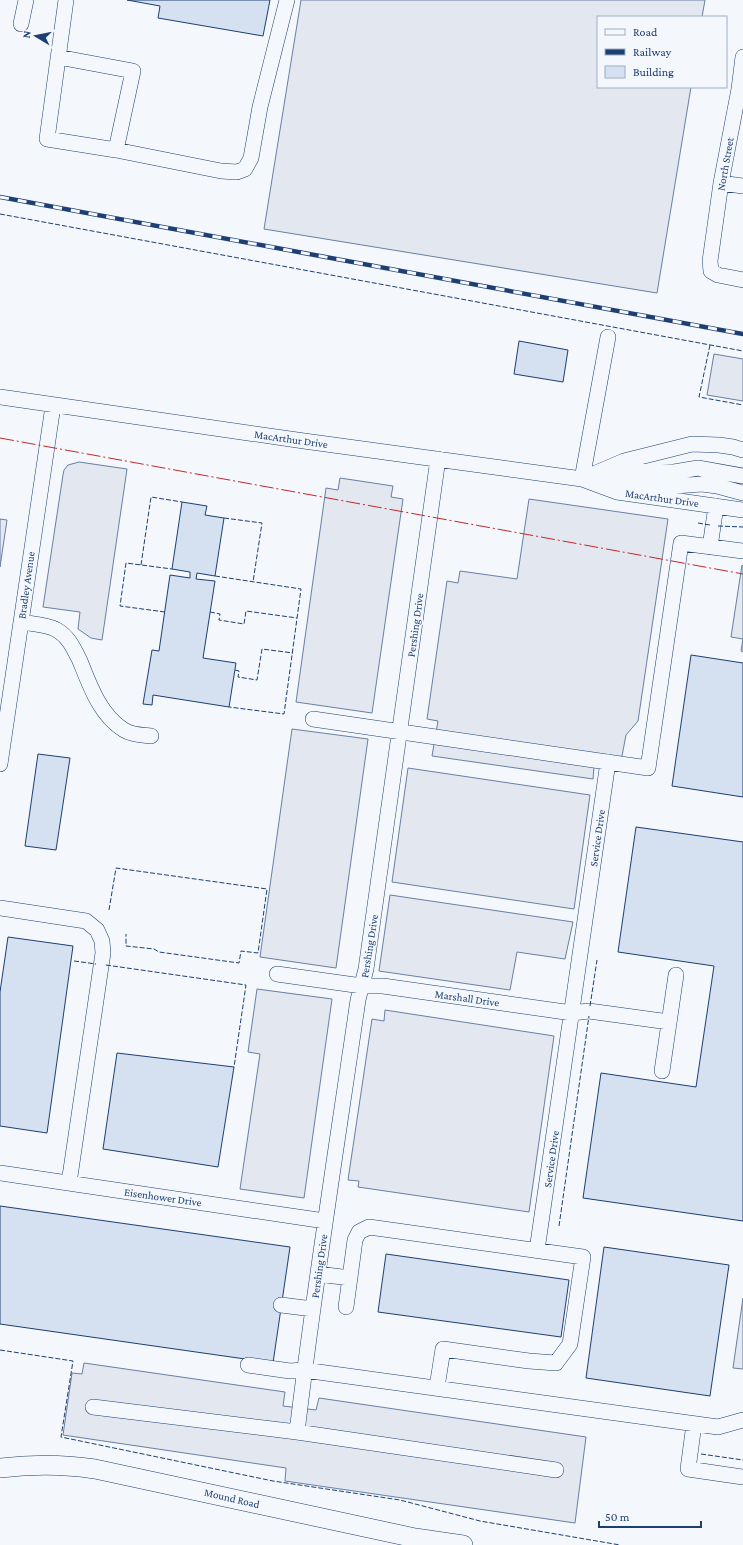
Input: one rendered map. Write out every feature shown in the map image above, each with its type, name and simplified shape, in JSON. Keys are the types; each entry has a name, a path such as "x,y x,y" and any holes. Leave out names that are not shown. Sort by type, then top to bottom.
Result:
{"main road":[{"name":"Mound Road","path":"0,1468 44,1464 67,1465 95,1469 415,1538 463,1545"}],"street":[{"path":"21,24 26,0"},
{"path":"66,0 47,139 116,150 221,171 237,172 245,169 251,158 260,107 287,0"},
{"path":"58,57 132,71 116,150"},
{"name":"North Street","path":"743,57 741,89 721,183 710,261 711,271 718,275 743,280"},
{"path":"721,183 743,186"},
{"path":"582,479 608,337"},
{"name":"MacArthur Drive","path":"0,397 53,406 582,479 618,492 743,510"},
{"name":"Bradley Avenue","path":"0,764 6,684 21,622 53,406"},
{"path":"598,473 624,461 692,444 733,446 743,450"},
{"name":"Pershing Drive","path":"297,1432 304,1370 325,1221 358,1000 366,969 438,459"},
{"path":"598,473 624,470 674,472 698,468 743,476"},
{"path":"598,473 618,478 674,486 702,484 717,486 743,493"},
{"name":"MacArthur Drive","path":"582,479 598,473"},
{"path":"710,547 716,506"},
{"path":"313,719 648,768 681,543 743,551"},
{"path":"21,622 48,626 56,629 70,641 95,697 111,719 124,730 151,736"},
{"name":"Service Drive","path":"537,1250 608,762"},
{"path":"0,908 86,921 97,930 102,941 103,953 69,1183"},
{"name":"Marshall Drive","path":"277,974 362,986 383,986 572,1013 589,1011 669,1022"},
{"path":"662,1071 676,974"},
{"name":"Eisenhower Drive","path":"0,1173 325,1221"},
{"path":"346,1306 356,1236 362,1230 369,1227 583,1257 570,1344 556,1363 529,1361 443,1349 437,1387"},
{"path":"318,1274 350,1278"},
{"path":"281,1305 313,1309"},
{"path":"248,1365 290,1371 304,1370 437,1387 718,1427 743,1420"},
{"path":"93,1407 297,1432 556,1470"},
{"path":"694,1424 688,1469 743,1477"}],"shaded area":[{"path":"301,0 705,0 702,16 597,16 597,88 691,88 657,293 264,229"},
{"path":"714,354 743,359 743,401 707,395"},
{"path":"79,462 127,469 102,640 91,638 78,629 80,612 43,607 64,470 68,465"},
{"path":"340,478 393,486 391,497 403,499 372,713 296,702 326,488 338,490"},
{"path":"529,499 668,519 638,721 626,735 622,756 594,767 593,779 432,756 438,721 427,719 447,581 458,583 460,571 517,579"},
{"path":"0,519 7,520 0,567"},
{"path":"742,565 743,566 743,639 731,637"},
{"path":"743,639 743,652 741,651"},
{"path":"292,729 368,739 336,968 260,957"},
{"path":"408,768 590,795 574,909 392,882"},
{"path":"390,895 573,922 565,959 517,952 510,990 379,971"},
{"path":"257,989 332,999 304,1198 240,1189 260,1054 248,1052"},
{"path":"385,1010 554,1036 529,1212 358,1187 359,1181 348,1180 372,1019 384,1021"},
{"path":"743,1298 743,1369 733,1368"},
{"path":"84,1363 285,1392 283,1406 316,1410 319,1398 586,1437 575,1523 285,1481 286,1468 63,1435 72,1373 82,1374"}],"building":[{"path":"127,0 270,0 263,36 158,18 160,6"},
{"path":"519,341 568,350 563,382 514,374"},
{"path":"182,502 207,506 205,515 224,518 215,576 197,573 196,579 215,581 203,658 236,663 229,707 153,695 152,705 143,704 152,650 159,651 170,575 190,578 190,572 172,569"},
{"path":"691,655 743,663 743,797 672,786"},
{"path":"38,754 70,758 56,850 25,846"},
{"path":"636,827 743,842 743,1221 583,1198 601,1073 696,1087 714,966 618,952"},
{"path":"8,937 73,946 47,1133 0,1126 0,992"},
{"path":"117,1053 234,1067 218,1167 103,1149"},
{"path":"0,1206 290,1247 273,1363 0,1324"},
{"path":"604,1247 729,1265 710,1396 586,1378"},
{"path":"386,1254 569,1280 561,1337 378,1312"}],"railway":[{"path":"0,197 743,334"}],"fence":[{"path":"0,214 743,351"},
{"path":"710,345 699,397 743,405"},
{"path":"141,565 151,497 182,502"},
{"path":"224,518 262,523 253,582"},
{"path":"698,523 710,525"},
{"path":"718,526 743,527"},
{"path":"165,612 120,606 126,563 172,569"},
{"path":"215,576 301,589 284,714 229,707"},
{"path":"210,612 220,614 219,620 244,624 246,611 297,618"},
{"path":"235,670 239,671 238,677 257,680 262,649 293,653"},
{"path":"109,910 116,868 267,889 258,953 241,951 239,963 126,946 126,934"},
{"path":"590,1006 597,960"},
{"path":"74,961 96,964"},
{"path":"106,965 246,985 234,1067"},
{"path":"559,1226 589,1016"},
{"path":"0,1350 73,1361 61,1437 273,1481 400,1500 480,1521 620,1545"},
{"path":"701,1454 743,1460"}],"power":[{"path":"0,438 743,574"}]}
